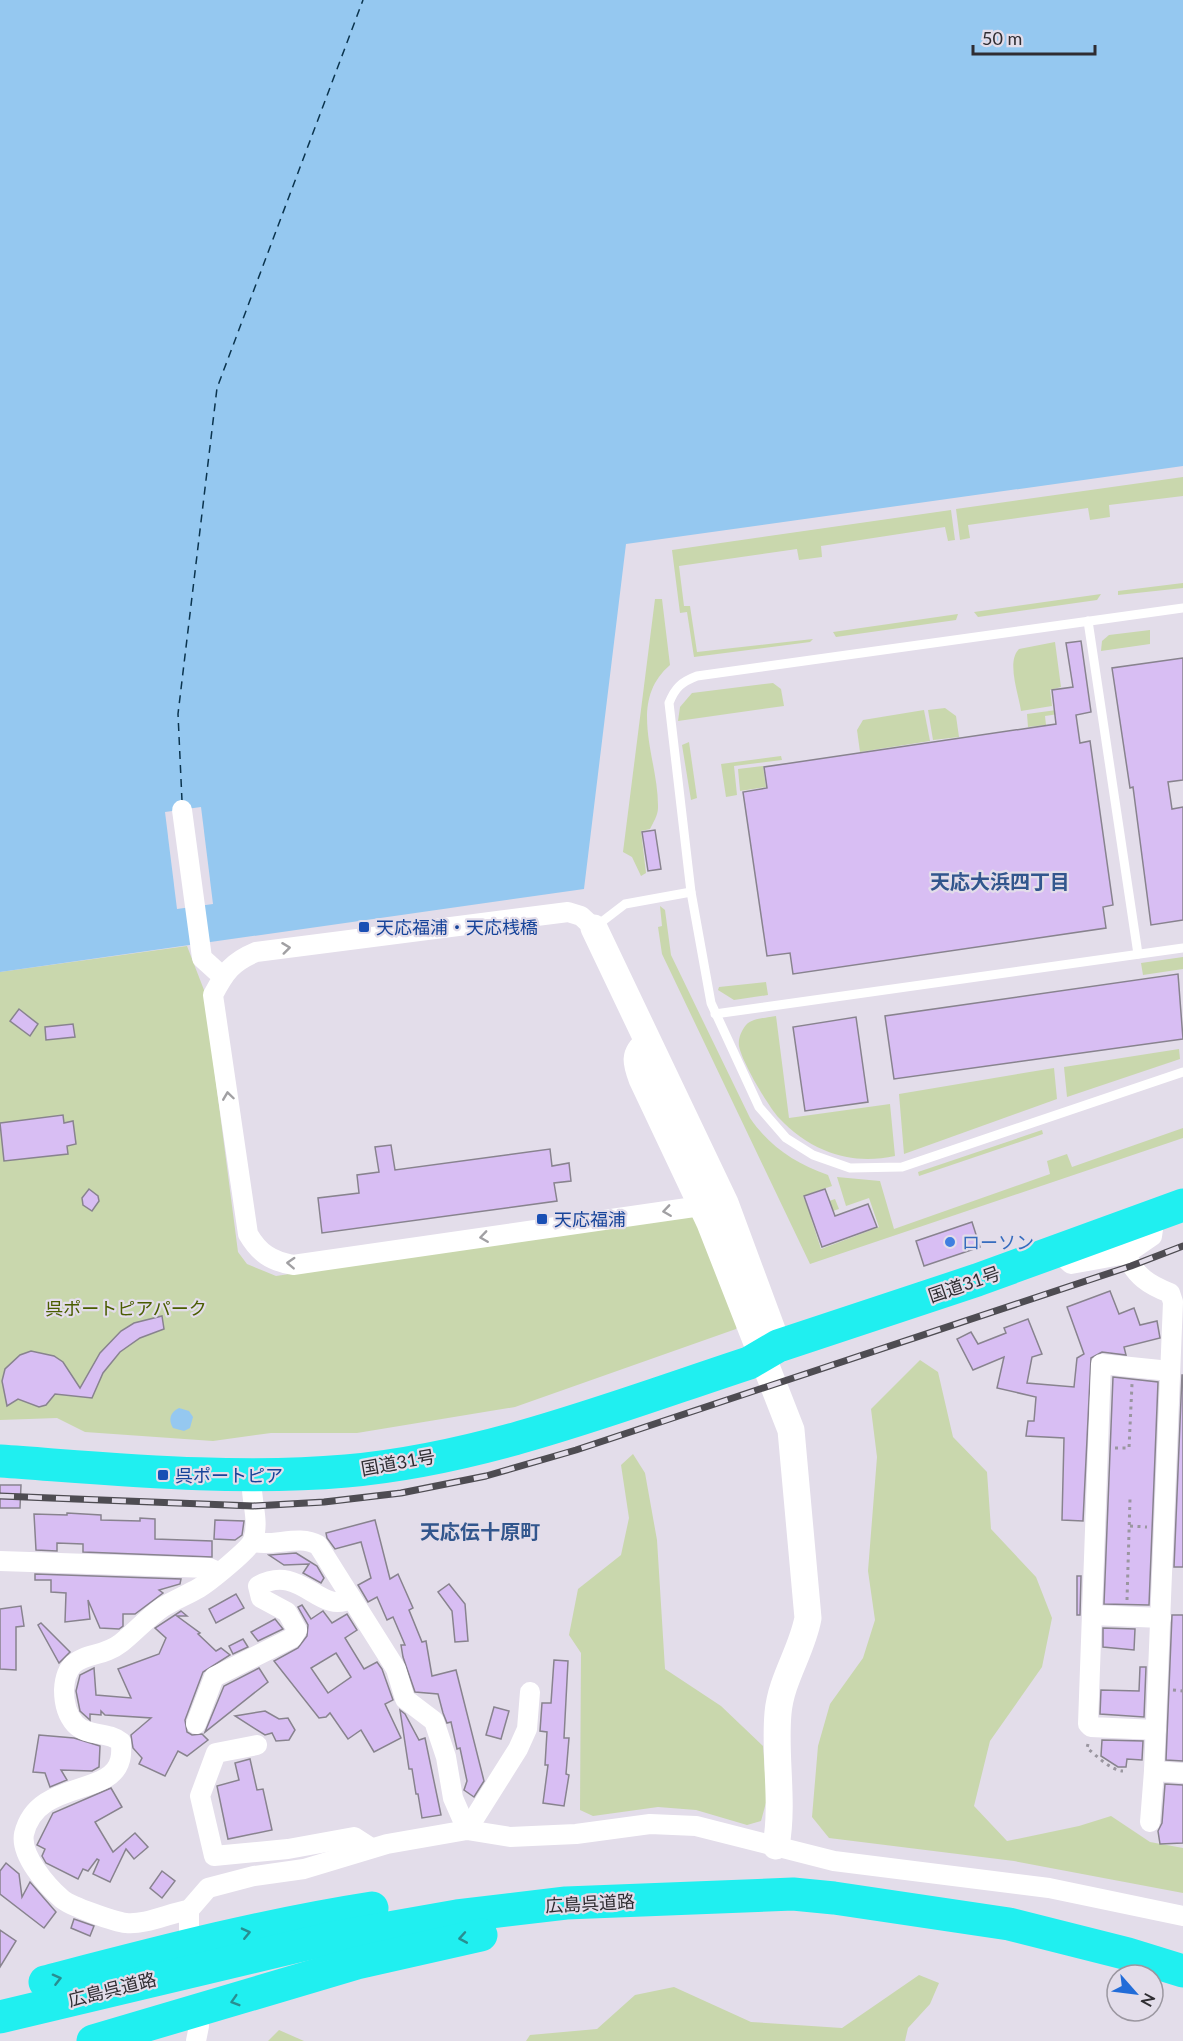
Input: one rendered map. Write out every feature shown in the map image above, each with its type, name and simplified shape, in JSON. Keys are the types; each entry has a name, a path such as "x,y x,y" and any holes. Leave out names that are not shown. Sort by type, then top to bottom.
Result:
{"highway":[{"name":"国道31号","path":"0,1461 204,1474 285,1474 347,1471 425,1458 524,1437 749,1363 778,1346 1058,1252 1169,1210"},
{"name":"国道31号","path":"0,1439 111,1452 304,1457 390,1446 516,1419 744,1349 778,1346"},
{"path":"0,1993 163,1952 327,1915 459,1895 584,1882 701,1879 793,1894"},
{"name":"広島呉道路","path":"0,2017 332,1938 457,1916 566,1903 793,1894 1009,1924 1128,1954 1183,1971"},
{"path":"93,2041 439,1942 540,1924 630,1913 834,1898"}],"street":[{"path":"182,810 202,958 223,977"},
{"path":"725,1203 292,1265 275,1262 257,1250 248,1233 213,995 223,977 238,960 256,952 568,912 581,916 594,928 725,1203 778,1346"},
{"path":"648,1043 638,1050 635,1062 710,1223 791,1430 808,1618 804,1640 781,1691 777,1714 780,1823 776,1846"},
{"path":"1058,1252 1071,1264 1126,1254 1152,1236 1169,1210"},
{"path":"1126,1254 1131,1266 1143,1280 1170,1293 1173,1302 1170,1371 1176,1402 1150,1822"},
{"path":"1156,1730 1091,1727 1088,1724 1101,1364 1170,1371"},
{"path":"204,1474 222,1490 280,1491 285,1474"},
{"path":"252,1490 256,1524 253,1542 201,1587 149,1618 120,1644 73,1663 65,1675 64,1694 68,1714 77,1726 96,1734 115,1737 121,1742 121,1759 115,1771 106,1778 45,1800 34,1813 24,1835 28,1853 38,1872 64,1900 124,1923 136,1923 189,1910 208,1888 254,1876 304,1869 371,1848 467,1830 510,1837 576,1834 650,1824 696,1826 834,1861 1049,1888 1183,1916"},
{"path":"253,1542 261,1544 309,1540 318,1545 396,1669 405,1699 434,1721 446,1757 453,1798 467,1830"},
{"path":"0,1561 208,1569 218,1572"},
{"path":"196,1724 214,1677 292,1638 297,1630 287,1612 261,1598 258,1586 269,1581 295,1582 331,1604 341,1604 351,1598"},
{"path":"1092,1615 1161,1618"},
{"path":"467,1830 518,1749 527,1729 530,1692"},
{"path":"257,1745 216,1753 200,1796 214,1856 288,1849 354,1837 371,1848"},
{"path":"1154,1771 1183,1773"},
{"path":"189,1910 189,1932"}],"lane":[{"path":"1183,608 697,676 684,681 675,690 669,703 691,892 711,1003 759,1107 786,1138 813,1155 850,1168 902,1167 1183,1072"},
{"path":"1088,621 1138,954"},
{"path":"594,928 625,904 691,892"},
{"path":"715,1014 1183,948"}],"path":[{"path":"1098,1447 1129,1448 1133,1368"},
{"path":"1126,1617 1130,1499"},
{"path":"1091,1727 1088,1748 1117,1770 1123,1771"}],"green space":[{"path":"1183,477 1183,496 1109,505 1110,517 1090,520 1088,508 968,525 970,538 960,540 956,509"},
{"path":"951,510 955,540 948,541 945,527 821,546 822,557 799,560 797,549 679,566 684,606 690,606 697,652 813,639 810,642 694,657 687,612 680,613 672,550"},
{"path":"1183,583 1183,588 1118,595 1118,591"},
{"path":"1101,594 1097,600 978,617 974,612"},
{"path":"655,599 662,599 670,665 657,680 650,696 647,714 658,808 650,829 641,831 646,873 641,876 632,857 623,852"},
{"path":"958,614 956,620 836,637 833,632"},
{"path":"1150,630 1150,644 1101,651 1102,641 1109,635"},
{"path":"1055,642 1061,687 1050,690 1052,706 1021,711 1013,670 1015,655 1019,649"},
{"path":"773,683 781,689 784,706 678,721 680,707 692,693"},
{"path":"945,708 956,716 959,737 933,740 928,710"},
{"path":"1064,709 1065,713 1045,716 1046,725 1028,727 1027,714"},
{"path":"924,710 930,741 860,752 857,730 863,720"},
{"path":"689,742 697,798 691,800 682,745"},
{"path":"781,756 782,760 734,766 737,795 726,797 721,764"},
{"path":"763,766 766,787 740,791 738,769"},
{"path":"660,906 665,910 671,955 750,1118 784,1153 828,1175 832,1186 803,1196 808,1208 835,1199 839,1209 811,1218 821,1249 879,1227 869,1198 846,1206 837,1177 880,1181 894,1229 1050,1174 1047,1161 1067,1154 1072,1167 1183,1128 1183,1138 810,1264 662,954 658,927 662,926"},
{"name":"呉ポートピアパーク","path":"187,946 204,990 238,1252 247,1264 276,1276 692,1214 742,1319 736,1329 515,1407 357,1433 271,1433 213,1441 85,1432 57,1418 0,1420 0,972"},
{"path":"1183,957 1183,969 1143,975 1141,963"},
{"path":"766,982 768,995 734,1000 718,990 719,987"},
{"path":"776,1016 789,1118 890,1104 895,1156 859,1159 841,1156 805,1140 779,1118 750,1073 739,1043 741,1032 746,1025 752,1021"},
{"path":"1179,1049 1180,1059 1067,1097 1064,1067"},
{"path":"1054,1068 1057,1099 904,1154 899,1094"},
{"path":"1042,1130 1043,1134 919,1176 918,1172"},
{"path":"920,1360 938,1372 953,1437 987,1472 991,1529 1036,1577 1052,1618 1042,1667 990,1741 974,1806 1007,1841 1079,1826 1111,1816 1150,1842 1183,1848 1183,1893 1014,1861 829,1838 812,1817 818,1746 830,1704 863,1658 875,1620 868,1571 877,1457 871,1409"},
{"path":"633,1454 645,1473 657,1540 665,1669 721,1706 763,1746 767,1799 761,1821 747,1825 696,1810 658,1807 593,1816 580,1810 581,1653 569,1635 578,1589 621,1555 629,1518 621,1465"},
{"path":"919,1975 939,1983 930,2004 908,2028 905,2041 526,2041 530,2035 597,2029 635,1995 674,1987 751,2022 842,2028"},
{"path":"279,2030 304,2041 268,2041"}],"water":[{"path":"0,0 1183,0 1183,466 626,544 584,889 0,972"},
{"path":"179,1408 189,1411 193,1417 190,1428 184,1431 173,1428 171,1422 172,1414"}],"pier":[{"path":"201,807 213,904 177,909 165,812"}],"building":[{"path":"1081,641 1091,712 1076,715 1080,743 1090,741 1113,905 1103,907 1106,928 793,974 790,953 767,956 743,792 767,788 764,767 1056,724 1052,690 1073,687 1066,643"},
{"path":"1183,658 1183,780 1168,782 1172,809 1183,807 1183,920 1151,925 1133,787 1130,788 1112,668"},
{"path":"655,830 661,869 648,871 642,832"},
{"path":"1178,974 1183,1039 894,1079 885,1016"},
{"path":"19,1009 38,1024 30,1036 10,1021"},
{"path":"856,1017 868,1102 805,1111 793,1027"},
{"path":"73,1024 75,1037 46,1040 45,1027"},
{"path":"63,1115 64,1123 73,1121 76,1144 67,1146 68,1154 4,1161 0,1123"},
{"path":"391,1145 395,1170 550,1149 552,1166 569,1163 571,1181 554,1183 557,1201 322,1233 318,1198 359,1193 357,1175 379,1172 375,1147"},
{"path":"89,1189 98,1196 99,1201 92,1211 83,1205 82,1198"},
{"path":"825,1189 835,1216 868,1204 877,1227 822,1247 804,1196"},
{"path":"972,1222 980,1247 924,1266 916,1241"},
{"path":"1110,1291 1119,1314 1134,1308 1140,1325 1157,1321 1160,1338 1124,1347 1126,1355 1102,1352 1091,1358 1083,1521 1062,1520 1064,1438 1026,1436 1028,1421 1034,1421 1036,1397 997,1388 1004,1357 973,1370 957,1339 971,1332 978,1344 1006,1333 1004,1328 1028,1319 1042,1354 1032,1357 1027,1383 1074,1387 1077,1358 1084,1354 1067,1307"},
{"path":"162,1316 164,1329 140,1338 120,1352 103,1373 92,1398 55,1394 46,1405 39,1407 18,1399 7,1406 2,1381 5,1369 20,1355 31,1351 54,1356 63,1362 80,1388 100,1353 121,1331 134,1323"},
{"path":"1182,1375 1183,1567 1174,1567"},
{"path":"1113,1377 1158,1382 1149,1605 1104,1604"},
{"path":"0,1485 21,1485 20,1508 0,1508"},
{"path":"67,1513 101,1515 101,1520 155,1519 155,1539 212,1541 212,1557 83,1552 83,1544 57,1543 57,1551 36,1550 34,1514 67,1515"},
{"path":"215,1520 244,1521 242,1535 235,1540 214,1539"},
{"path":"375,1520 390,1579 398,1574 413,1608 409,1610 422,1642 426,1641 432,1676 456,1670 484,1781 474,1797 464,1790 467,1781 460,1748 457,1749 451,1722 447,1723 438,1694 415,1692 403,1657 401,1645 405,1645 393,1617 387,1620 377,1597 368,1602 358,1585 371,1578 361,1542 335,1549 327,1538 326,1533"},
{"path":"296,1553 317,1566 324,1578 321,1583 303,1573 309,1564 284,1565 269,1555"},
{"path":"35,1574 181,1579 180,1584 159,1590 163,1593 135,1614 123,1614 123,1626 119,1629 100,1628 88,1600 90,1619 65,1622 66,1593 51,1592 51,1580 35,1580"},
{"path":"1077,1576 1081,1576 1080,1615 1077,1615"},
{"path":"449,1584 465,1604 468,1641 455,1642 452,1611 438,1592"},
{"path":"236,1594 244,1608 216,1623 209,1609"},
{"path":"302,1605 311,1619 323,1611 332,1623 347,1614 357,1630 345,1638 364,1669 377,1662 382,1669 393,1700 385,1704 401,1738 374,1752 361,1730 348,1739 330,1713 326,1717 319,1718 274,1661 298,1648 307,1636 308,1625 298,1607","holes":["336,1653 351,1677 328,1693 311,1668"]},
{"path":"21,1606 24,1626 16,1627 16,1670 0,1669 0,1609"},
{"path":"181,1611 187,1616 177,1616 200,1633 198,1634 216,1651 221,1648 230,1655 203,1672 185,1720 187,1732 192,1735 202,1734 208,1740 187,1756 178,1751 165,1776 139,1764 142,1758 133,1748 131,1735 151,1718 105,1715 101,1711 101,1715 90,1714 90,1720 80,1711 76,1691 80,1675 94,1668 96,1695 131,1698 118,1669 159,1654 166,1638 155,1628"},
{"path":"1172,1615 1183,1615 1183,1761 1166,1760"},
{"path":"275,1619 283,1629 258,1641 251,1632"},
{"path":"41,1623 70,1652 59,1663 38,1625"},
{"path":"1103,1628 1135,1629 1134,1650 1103,1647"},
{"path":"243,1639 248,1647 233,1654 229,1646"},
{"path":"554,1660 568,1661 564,1738 569,1738 566,1774 569,1775 564,1806 543,1803 548,1765 545,1765 547,1732 540,1731 542,1703 551,1703"},
{"path":"1140,1667 1146,1667 1144,1717 1100,1714 1101,1690 1139,1691"},
{"path":"259,1668 268,1682 205,1732 224,1686"},
{"path":"494,1707 509,1711 501,1739 486,1735"},
{"path":"400,1710 405,1714 419,1740 425,1738 441,1815 422,1818 412,1769 409,1769"},
{"path":"265,1711 279,1719 288,1718 295,1730 289,1740 276,1741 272,1733 265,1735 235,1716"},
{"path":"39,1735 74,1738 100,1746 99,1767 92,1771 61,1770 67,1780 50,1787 45,1773 33,1772"},
{"path":"1102,1740 1143,1741 1142,1760 1127,1759 1126,1767 1118,1767 1101,1756"},
{"path":"250,1759 257,1790 263,1789 272,1830 228,1839 217,1786 239,1780 235,1763"},
{"path":"1165,1784 1183,1785 1183,1843 1160,1844 1158,1831 1162,1823"},
{"path":"111,1788 122,1807 95,1822 113,1852 135,1833 148,1847 134,1859 126,1849 110,1882 93,1874 99,1860 97,1859 88,1871 83,1869 78,1879 46,1863 42,1856 45,1849 37,1845 53,1813"},
{"path":"6,1863 19,1874 22,1897 30,1882 56,1912 44,1928 0,1894 0,1871"},
{"path":"162,1871 175,1881 162,1898 150,1888"},
{"path":"74,1919 94,1926 90,1936 71,1928"},
{"path":"0,1930 16,1941 0,1967"}],"ferry route":[{"path":"182,801 178,714 217,388 363,0"}],"railway":[{"path":"0,1496 253,1506 324,1502 401,1493 486,1476 576,1450 1131,1266 1183,1246"}],"place":[{"name":"天応福浦・天応桟橋","path":"364,927"},
{"name":"天応福浦","path":"542,1219"},
{"name":"ローソン","path":"950,1242"},
{"name":"呉ポートピア","path":"163,1475"}],"district":[{"name":"天応大浜四丁目","path":"1000,881"},
{"name":"天応伝十原町","path":"480,1531"}]}
